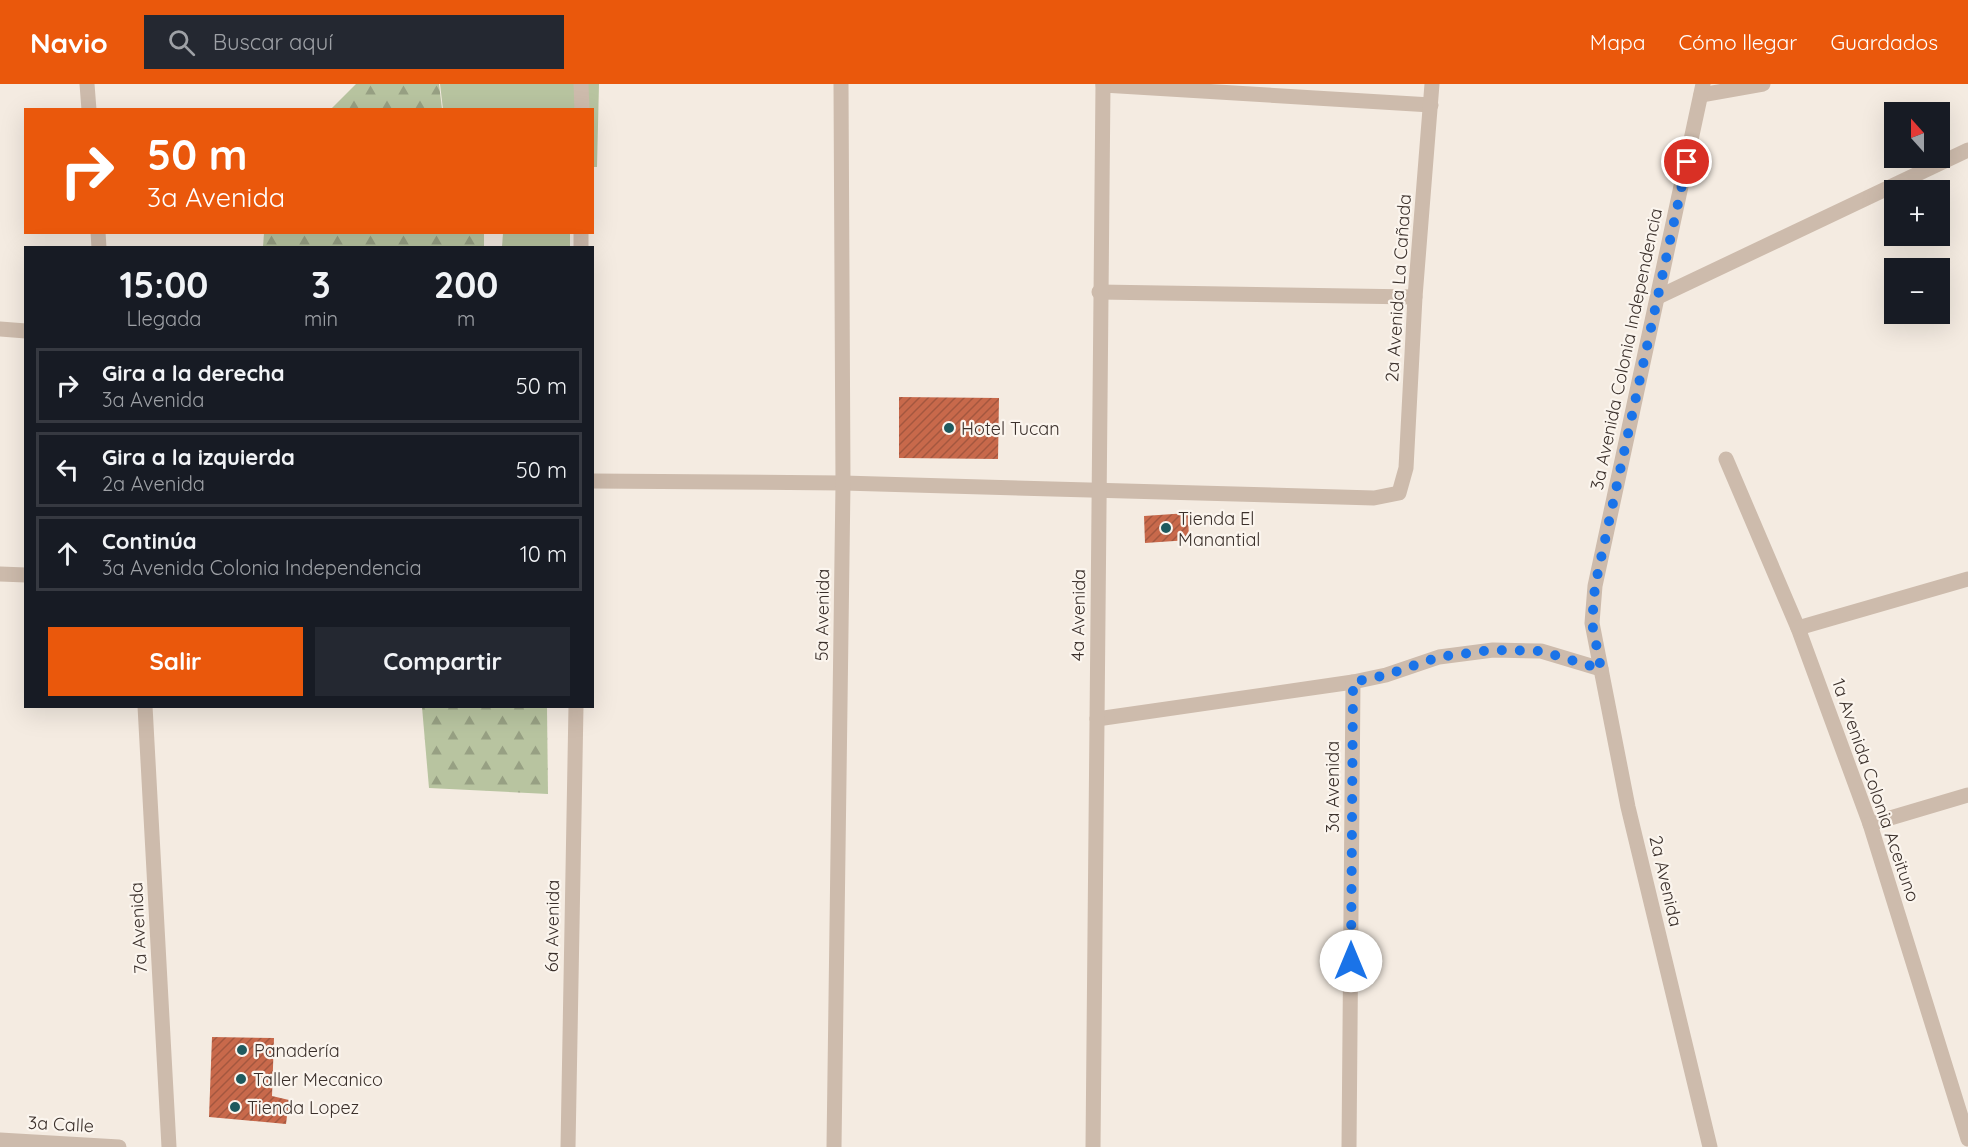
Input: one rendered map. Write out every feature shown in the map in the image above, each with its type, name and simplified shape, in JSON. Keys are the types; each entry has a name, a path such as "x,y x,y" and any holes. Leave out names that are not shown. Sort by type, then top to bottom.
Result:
{"street":[{"path":"87,84 89,108"},
{"path":"581,84 582,108"},
{"name":"5a Avenida","path":"834,1147 843,483 841,84"},
{"name":"2a Avenida La Cañada","path":"1099,490 1374,498 1399,494 1406,468 1415,297 1432,84"},
{"path":"1702,89 1763,84"},
{"path":"1103,85 1431,105"},
{"name":"4a Avenida","path":"1093,1147 1099,292 1103,85"},
{"name":"3a Avenida Colonia Independencia","path":"1592,623 1595,586 1702,89"},
{"path":"1658,297 1968,150"},
{"path":"1099,292 1415,297"},
{"path":"0,329 24,331"},
{"name":"1a Avenida Colonia Aceituno","path":"1726,459 1798,628 1870,824 1968,1140"},
{"path":"594,481 843,483 1099,490"},
{"path":"0,574 24,575"},
{"path":"1798,628 1968,579"},
{"name":"2a Avenida","path":"1592,623 1628,807 1710,1147"},
{"path":"1097,719 1353,682 1386,675 1439,657 1492,650 1541,651 1601,669"},
{"name":"3a Avenida","path":"1349,1147 1353,682"},
{"name":"7a Avenida","path":"145,708 169,1147"},
{"name":"6a Avenida","path":"568,1147 576,708"},
{"path":"1870,824 1968,795"},
{"name":"3a Calle","path":"0,1140 119,1147"}],"green space":[{"path":"356,84 439,84 442,108 332,108"},
{"path":"440,84 599,84 597,167 594,167 594,108 443,108"},
{"path":"264,234 484,234 484,246 263,246"},
{"path":"503,234 570,234 570,246 502,246"},
{"path":"422,708 547,708 548,794 429,788"}],"building":[{"name":"Hotel Tucan","path":"899,397 999,398 998,459 899,458"},
{"name":"Tienda El Manantial","path":"1188,513 1189,540 1145,543 1144,516"},
{"path":"212,1037 274,1038 272,1096 289,1100 286,1124 209,1117"}],"place":[{"name":"Hotel Tucan","path":"949,428"},
{"name":"Tienda El Manantial","path":"1166,528"},
{"name":"Panadería","path":"242,1050"},
{"name":"Taller Mecanico","path":"241,1079"},
{"name":"Tienda Lopez","path":"235,1107"}],"route":[{"path":"1351,961 1353,682 1386,675 1439,657 1492,650 1541,651 1601,669 1592,623 1595,586 1687,162"}]}
